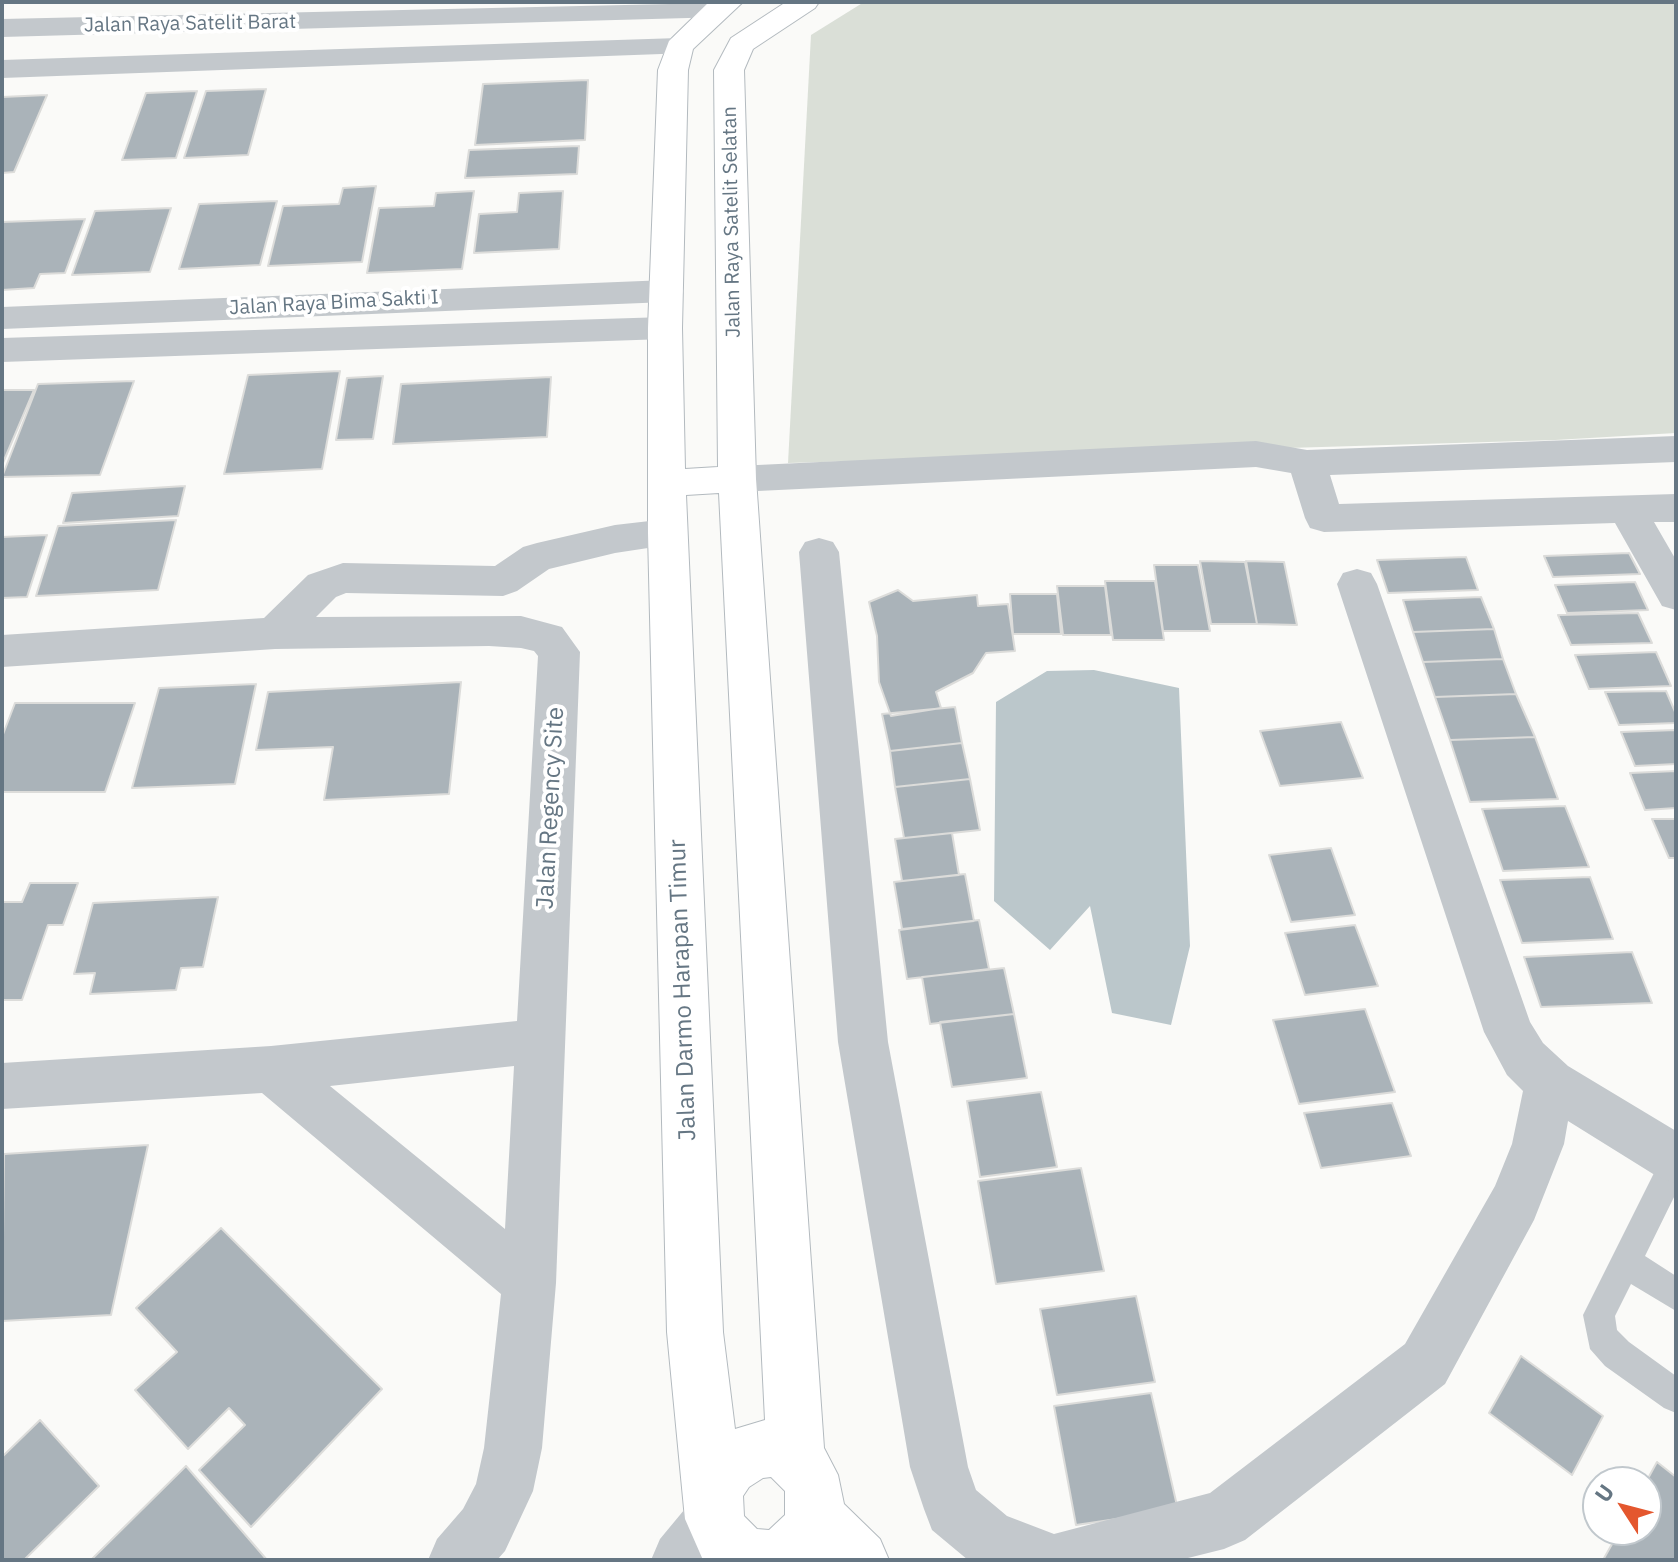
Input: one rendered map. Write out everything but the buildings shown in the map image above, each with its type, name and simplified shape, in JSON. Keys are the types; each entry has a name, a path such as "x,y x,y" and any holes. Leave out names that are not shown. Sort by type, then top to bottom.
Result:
{"main road":[{"name":"Jalan Raya Satelit Selatan","path":"737,479 729,70 741,44 805,2"},
{"path":"721,6 679,47 673,70 665,328 666,483 737,479 796,1460"},
{"name":"Jalan Darmo Harapan Timur","path":"666,483 695,1332 734,1545"},
{"path":"769,1448 784,1451 796,1460 809,1475 815,1495 814,1516 805,1537 788,1553 734,1545 728,1466 754,1450 769,1448"},
{"path":"814,1516 859,1560"}],"street":[{"name":"Jalan Raya Satelit Barat","path":"2,28 721,6"},
{"name":"Jalan Raya Satelit Barat","path":"2,69 679,47"},
{"name":"Jalan Raya Bima Sakti I","path":"2,318 667,291"},
{"path":"529,331 534,294"},
{"name":"Jalan Raya Bima Sakti I","path":"2,350 665,328"},
{"path":"737,479 1256,454 1307,463 1676,449"},
{"path":"1307,463 1324,518 1676,508"},
{"path":"1627,510 1676,595"},
{"path":"275,633 322,586 343,578 503,581 537,557 615,539 667,533"},
{"path":"819,552 863,1042 939,1467 953,1509 987,1538 1043,1560"},
{"path":"489,630 503,581"},
{"path":"1357,584 1509,1032 1525,1059 1550,1083 1676,1160"},
{"name":"Jalan Regency Site","path":"2,651 275,633 489,630 547,638 559,652 538,1041 529,1283 513,1448 504,1491 484,1530 458,1560"},
{"path":"2,1086 271,1069 538,1041"},
{"path":"271,1069 529,1283"},
{"path":"1064,1560 1224,1519 1425,1364 1515,1202 1538,1144 1550,1083"}],"lane":[{"path":"1676,1160 1599,1315 1602,1337 1617,1354 1676,1396"},
{"path":"1627,1262 1676,1295"}],"shaded area":[{"path":"864,2 1676,2 1676,433 1555,440 788,463 811,35"},
{"path":"1094,670 1179,688 1190,946 1171,1025 1112,1013 1090,906 1050,950 994,901 996,702 1047,671"}]}
